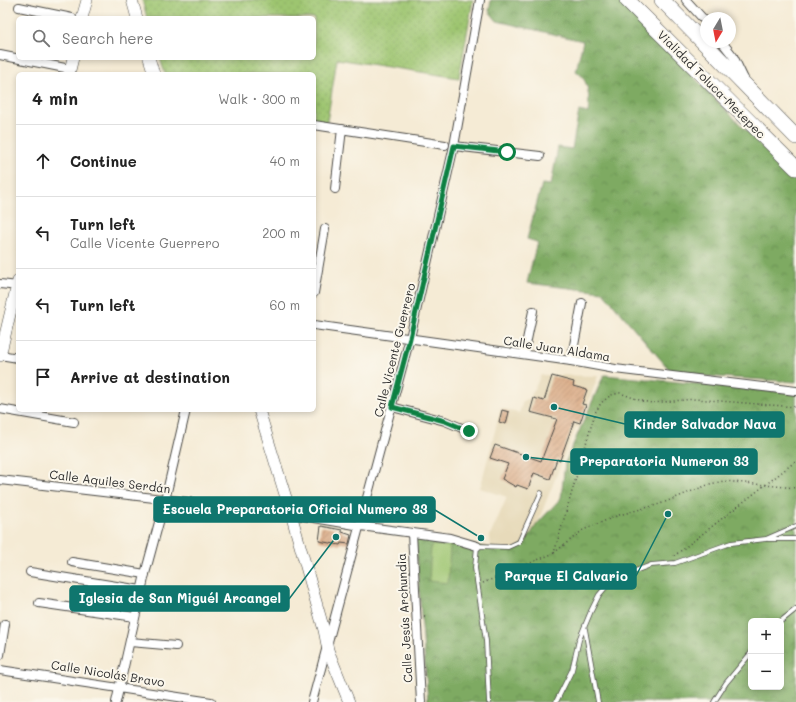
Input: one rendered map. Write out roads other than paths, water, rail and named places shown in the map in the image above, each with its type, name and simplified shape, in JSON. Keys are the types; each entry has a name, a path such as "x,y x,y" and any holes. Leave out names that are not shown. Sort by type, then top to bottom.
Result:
{"highway":[{"name":"Vialidad Toluca-Metepec","path":"627,0 796,168"},
{"name":"Vialidad Toluca-Metepec","path":"662,0 796,137"}],"street":[{"path":"83,16 87,0"},
{"path":"132,0 136,16"},
{"name":"Calle Vicente Guerrero","path":"312,702 328,650 410,338 454,146 480,0"},
{"path":"686,0 700,15"},
{"path":"19,7 62,16"},
{"path":"727,48 733,56 747,87"},
{"path":"0,55 16,58"},
{"path":"29,60 70,67"},
{"path":"150,60 153,72"},
{"path":"316,125 445,145"},
{"path":"335,189 342,129"},
{"path":"454,146 540,156"},
{"path":"316,281 325,229"},
{"path":"0,284 16,284"},
{"path":"16,292 0,355 16,358"},
{"path":"571,361 582,303"},
{"path":"524,354 532,312"},
{"name":"Calle Juan Aldama","path":"316,325 524,354 647,373 796,391"},
{"path":"392,407 445,421 469,431"},
{"path":"0,409 16,412"},
{"path":"17,412 74,422"},
{"path":"116,702 141,590 165,500 186,412"},
{"path":"260,412 291,514 324,630 328,650 348,702"},
{"name":"Calle Aquiles Serdán","path":"0,480 291,514 360,526 461,540 477,546"},
{"name":"Calle Jesús Archundia","path":"412,533 421,702"},
{"path":"72,562 145,574"},
{"path":"30,572 141,590"},
{"path":"39,603 135,617"},
{"path":"0,655 5,624"},
{"path":"130,642 176,646"},
{"name":"Calle Nicolás Bravo","path":"0,670 211,702"}],"lane":[{"path":"489,702 486,641 475,568 477,546 508,547 518,542 541,493"},
{"path":"766,539 796,526"},
{"path":"556,702 572,670 579,640 585,626 599,595 610,582 650,565 675,564 731,543 766,539 796,539"},
{"path":"784,619 796,609"},
{"path":"585,626 585,638 598,702"},
{"path":"714,702 726,683 748,657"}],"place":[{"name":"Kinder Salvador Nava","path":"554,407"},
{"name":"Preparatoria Numeron 33","path":"526,457"},
{"name":"Parque El Calvario","path":"668,514"},
{"name":"Iglesia de San Miguél Arcangel","path":"336,537"},
{"name":"Escuela Preparatoria Oficial Numero 33","path":"481,538"}]}
